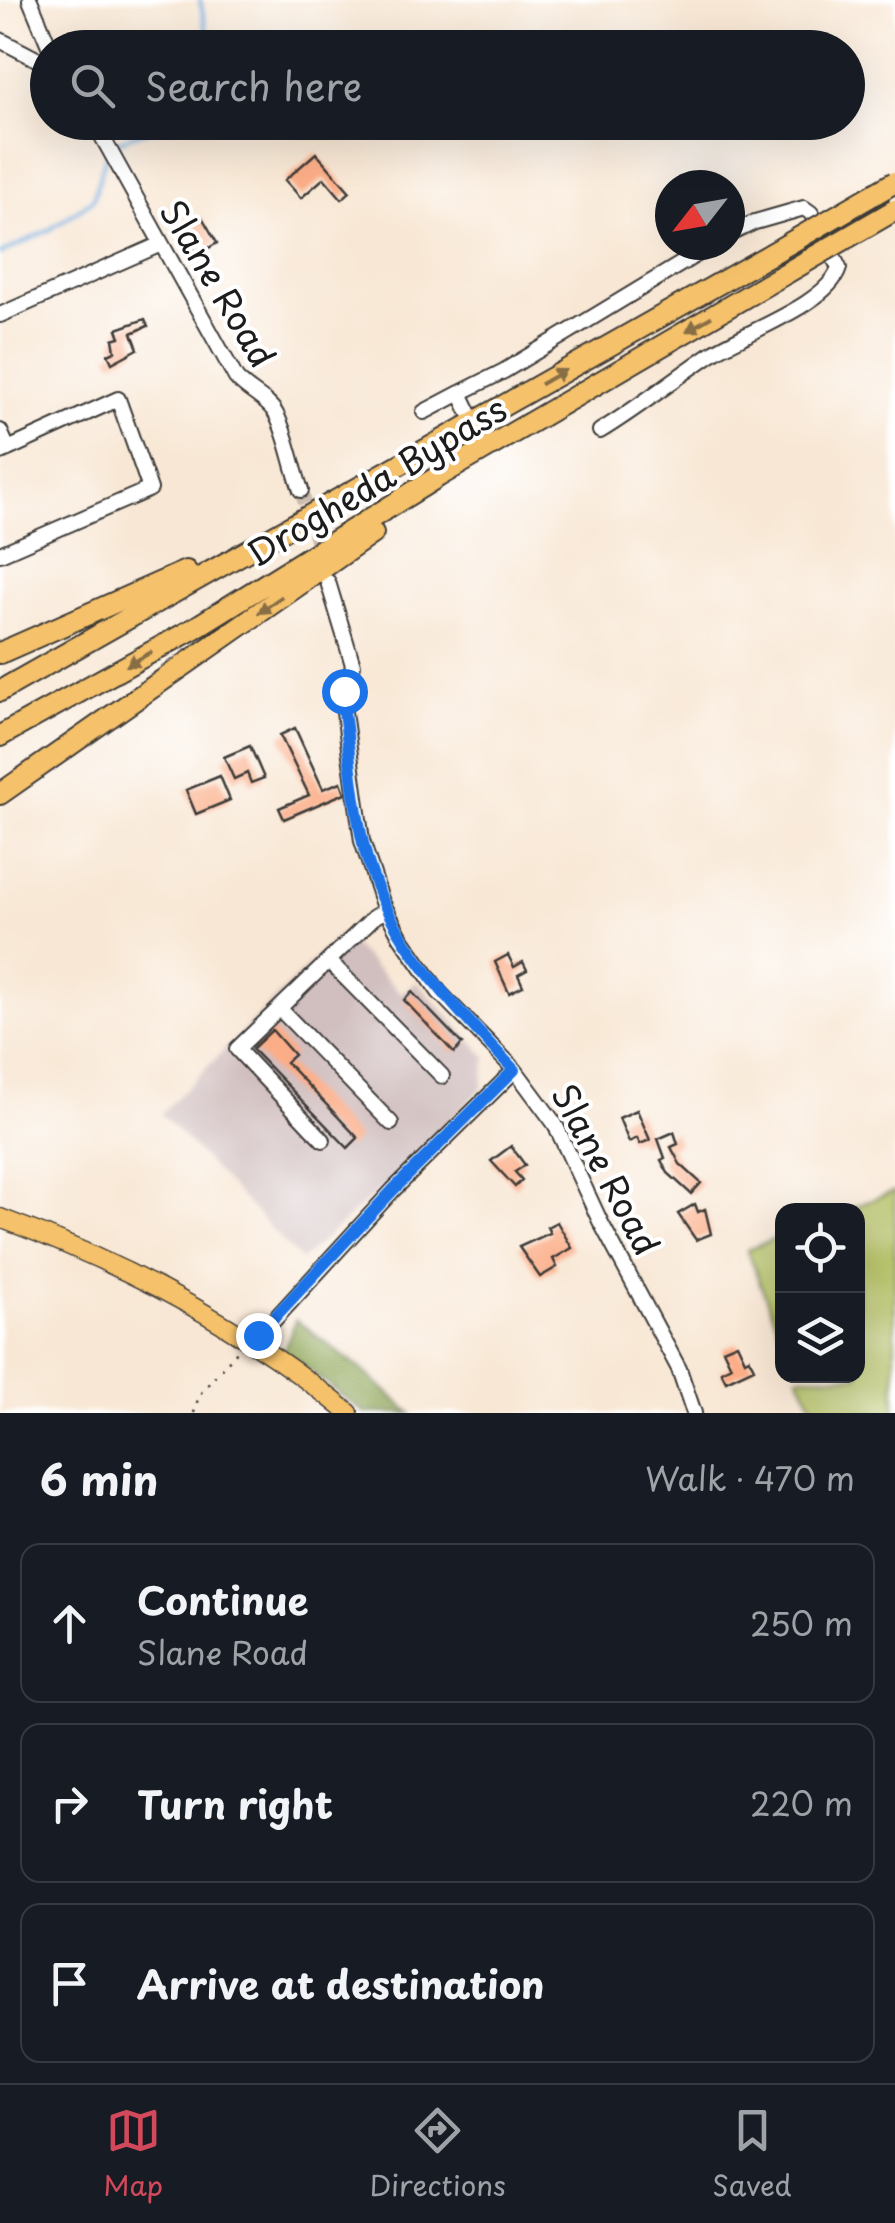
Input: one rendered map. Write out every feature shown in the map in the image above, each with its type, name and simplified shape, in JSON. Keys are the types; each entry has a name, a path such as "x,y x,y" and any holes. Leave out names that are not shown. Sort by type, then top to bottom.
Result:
{"highway":[{"name":"Drogheda Bypass","path":"0,691 895,182"},
{"name":"Drogheda Bypass","path":"0,736 193,629 492,446 895,210"},
{"path":"0,794 428,495 492,446"},
{"path":"0,653 175,576 300,511 377,477"}],"main road":[{"path":"0,1218 112,1264 174,1296 249,1341 348,1413"}],"street":[{"path":"30,0 42,30"},
{"path":"0,40 30,56"},
{"name":"Slane Road","path":"104,140 236,378 248,393 264,399 276,413 301,490"},
{"path":"600,431 650,401 734,340 797,307 836,279 839,268 811,213 804,208 745,227"},
{"path":"0,315 161,244"},
{"path":"424,412 504,371 687,260"},
{"path":"460,392 474,422"},
{"path":"0,431 4,451 118,399 150,489 0,554"},
{"name":"Slane Road","path":"328,582 352,665 343,705 362,842 386,910 440,992 514,1070 555,1124 600,1221 674,1358 694,1413"},
{"path":"323,1140 237,1049 374,917 386,910"},
{"path":"330,962 442,1076"},
{"path":"280,1009 391,1123"},
{"path":"249,1341 514,1070"}],"path":[{"path":"194,1413 199,1395 249,1341"}],"shaded area":[{"path":"340,933 401,993 416,982 487,1057 482,1088 406,1166 301,1260 161,1114"}],"green space":[{"path":"895,1191 895,1413 817,1413 802,1383 865,1383 864,1203"},
{"path":"775,1239 775,1321 747,1250"},
{"path":"296,1320 411,1413 365,1413 283,1350"}],"building":[{"path":"316,153 350,192 342,199 324,178 301,198 285,180"},
{"path":"202,217 217,243 197,255 192,246 200,241 190,223"},
{"path":"145,319 148,326 132,333 138,349 112,363 108,354 115,351 113,339 120,337 117,329"},
{"path":"295,728 323,789 341,782 345,793 284,819 279,808 309,795 280,735"},
{"path":"250,746 264,778 251,783 247,773 234,779 224,757"},
{"path":"220,776 230,800 196,814 186,790"},
{"path":"508,955 514,967 523,962 527,970 518,975 523,986 509,993 495,962"},
{"path":"412,992 462,1044 454,1053 404,1000"},
{"path":"272,1030 294,1055 286,1062 358,1138 348,1148 252,1049"},
{"path":"637,1110 650,1140 640,1144 637,1138 629,1142 619,1118"},
{"path":"674,1132 678,1144 671,1147 680,1164 701,1183 691,1194 668,1173 661,1160 665,1158 658,1139"},
{"path":"511,1146 525,1165 515,1172 522,1180 515,1187 491,1161"},
{"path":"695,1204 698,1212 705,1209 711,1234 696,1240 678,1214"},
{"path":"557,1222 572,1248 553,1259 557,1267 540,1277 519,1247 550,1233 547,1227"},
{"path":"737,1343 754,1368 726,1381 721,1371 731,1366 723,1349"}],"waterway":[{"path":"200,0 206,30"},
{"path":"111,148 123,140"},
{"path":"0,254 49,230 93,200 106,155"}],"tunnel":[{"path":"301,490 321,556"}],"route":[{"path":"258,1335 393,1190 514,1070 418,964 382,902 362,842 344,691"}]}
